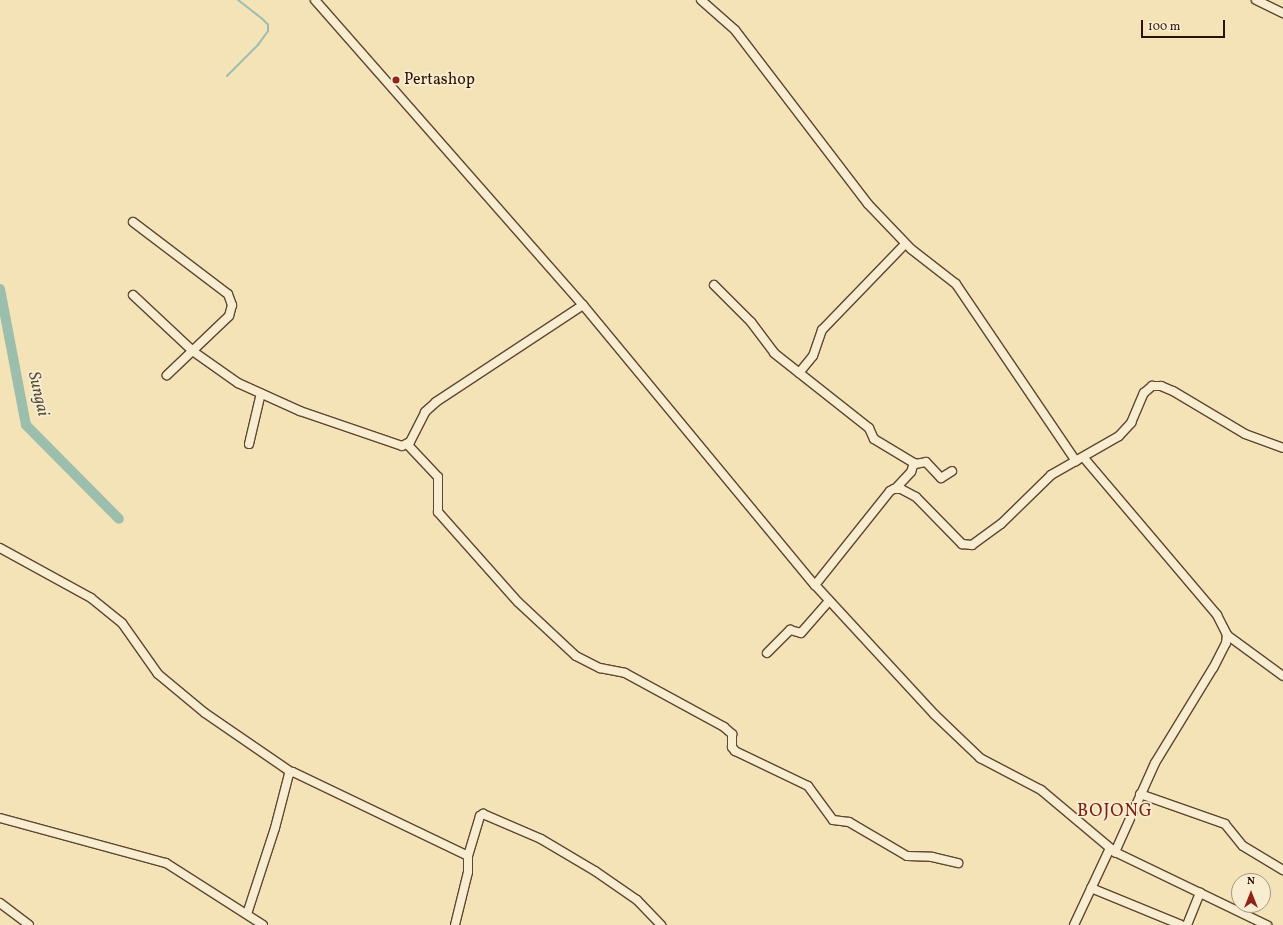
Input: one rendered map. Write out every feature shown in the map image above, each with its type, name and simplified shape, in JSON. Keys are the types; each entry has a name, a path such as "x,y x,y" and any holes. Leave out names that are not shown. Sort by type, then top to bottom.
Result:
{"street":[{"path":"315,0 583,305 829,601 894,673 978,756 1041,790 1112,850 1267,925"},
{"path":"701,0 735,30 868,204 905,244 956,284 1076,461"},
{"path":"1256,0 1283,13"},
{"path":"133,222 228,294 232,304 229,316 194,352 167,375"},
{"path":"799,373 813,356 822,330 905,244"},
{"path":"714,286 751,322 774,353 869,428 874,439 915,464"},
{"path":"133,295 194,352 238,383 360,432 402,446 407,444 425,412 436,402 583,305"},
{"path":"896,488 916,498 960,542 969,546 1001,524 1051,475 1084,458 1125,431 1133,420 1144,394 1154,386 1183,397 1250,436 1283,448"},
{"path":"249,444 261,393"},
{"path":"407,444 438,477 438,512 518,602 576,656 600,668 625,673 682,702 729,730 735,751 808,786 833,820 849,822 906,856 932,857 958,863"},
{"path":"1084,458 1218,615 1227,635 1283,676"},
{"path":"815,585 890,491 896,488 915,464 926,462 941,478 952,471"},
{"path":"0,548 91,598 122,623 158,674 205,712 291,772 468,856"},
{"path":"767,653 790,630 801,633 829,601"},
{"path":"1074,925 1091,888 1183,714 1213,668 1226,643 1227,635"},
{"path":"247,914 291,772"},
{"path":"1140,794 1225,824 1243,846 1283,870"},
{"path":"455,925 468,872 468,856 480,816 483,814 541,839 589,867 637,900 661,925"},
{"path":"1,821 166,863 263,925"},
{"path":"1091,888 1181,925"},
{"path":"1187,925 1200,892"},
{"path":"0,903 29,925"}],"waterway":[{"path":"227,76 258,45 268,31 268,25 238,0"},
{"name":"Sungai","path":"0,289 26,425 119,519"}],"place":[{"name":"Pertashop","path":"396,80"}],"district":[{"name":"BOJONG","path":"1115,812"}]}
